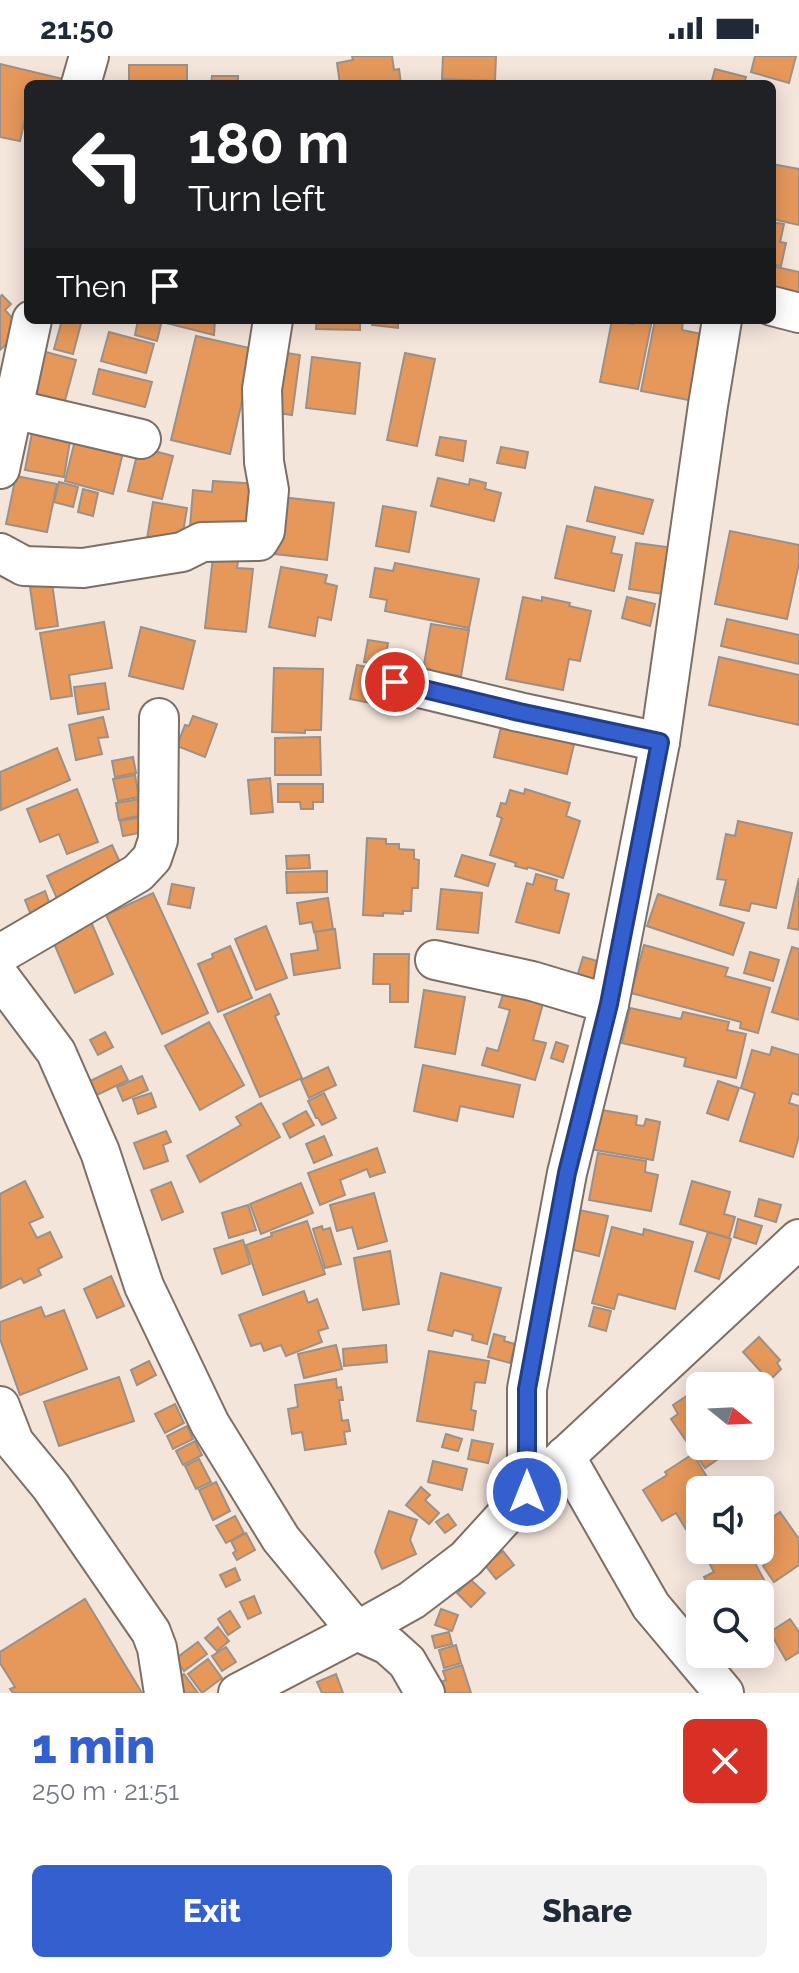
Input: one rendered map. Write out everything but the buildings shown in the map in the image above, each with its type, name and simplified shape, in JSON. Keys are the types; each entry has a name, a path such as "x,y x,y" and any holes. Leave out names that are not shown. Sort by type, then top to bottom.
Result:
{"street":[{"path":"82,80 89,56"},
{"path":"776,307 799,313"},
{"path":"0,469 31,324"},
{"path":"0,553 24,566 83,568 182,552 202,542 259,541 265,531 269,490 264,462 262,389 272,324"},
{"path":"527,1492 527,1389 567,1173 609,1004 660,742 721,324"},
{"path":"13,409 141,439"},
{"path":"395,682 660,742"},
{"path":"0,954 138,873 152,858 158,840 159,718"},
{"path":"435,960 532,981 609,1004"},
{"path":"0,977 56,1052 100,1152 144,1286 210,1424 281,1539 357,1631 388,1645 407,1662 425,1693"},
{"path":"238,1693 412,1600 466,1559 527,1492 799,1239"},
{"path":"0,1406 14,1442 51,1487 151,1632 157,1648 164,1693"},
{"path":"565,1456 651,1606 724,1693"}],"route":[{"path":"395,682 660,742 609,1004 567,1173 527,1389 527,1492"}]}
